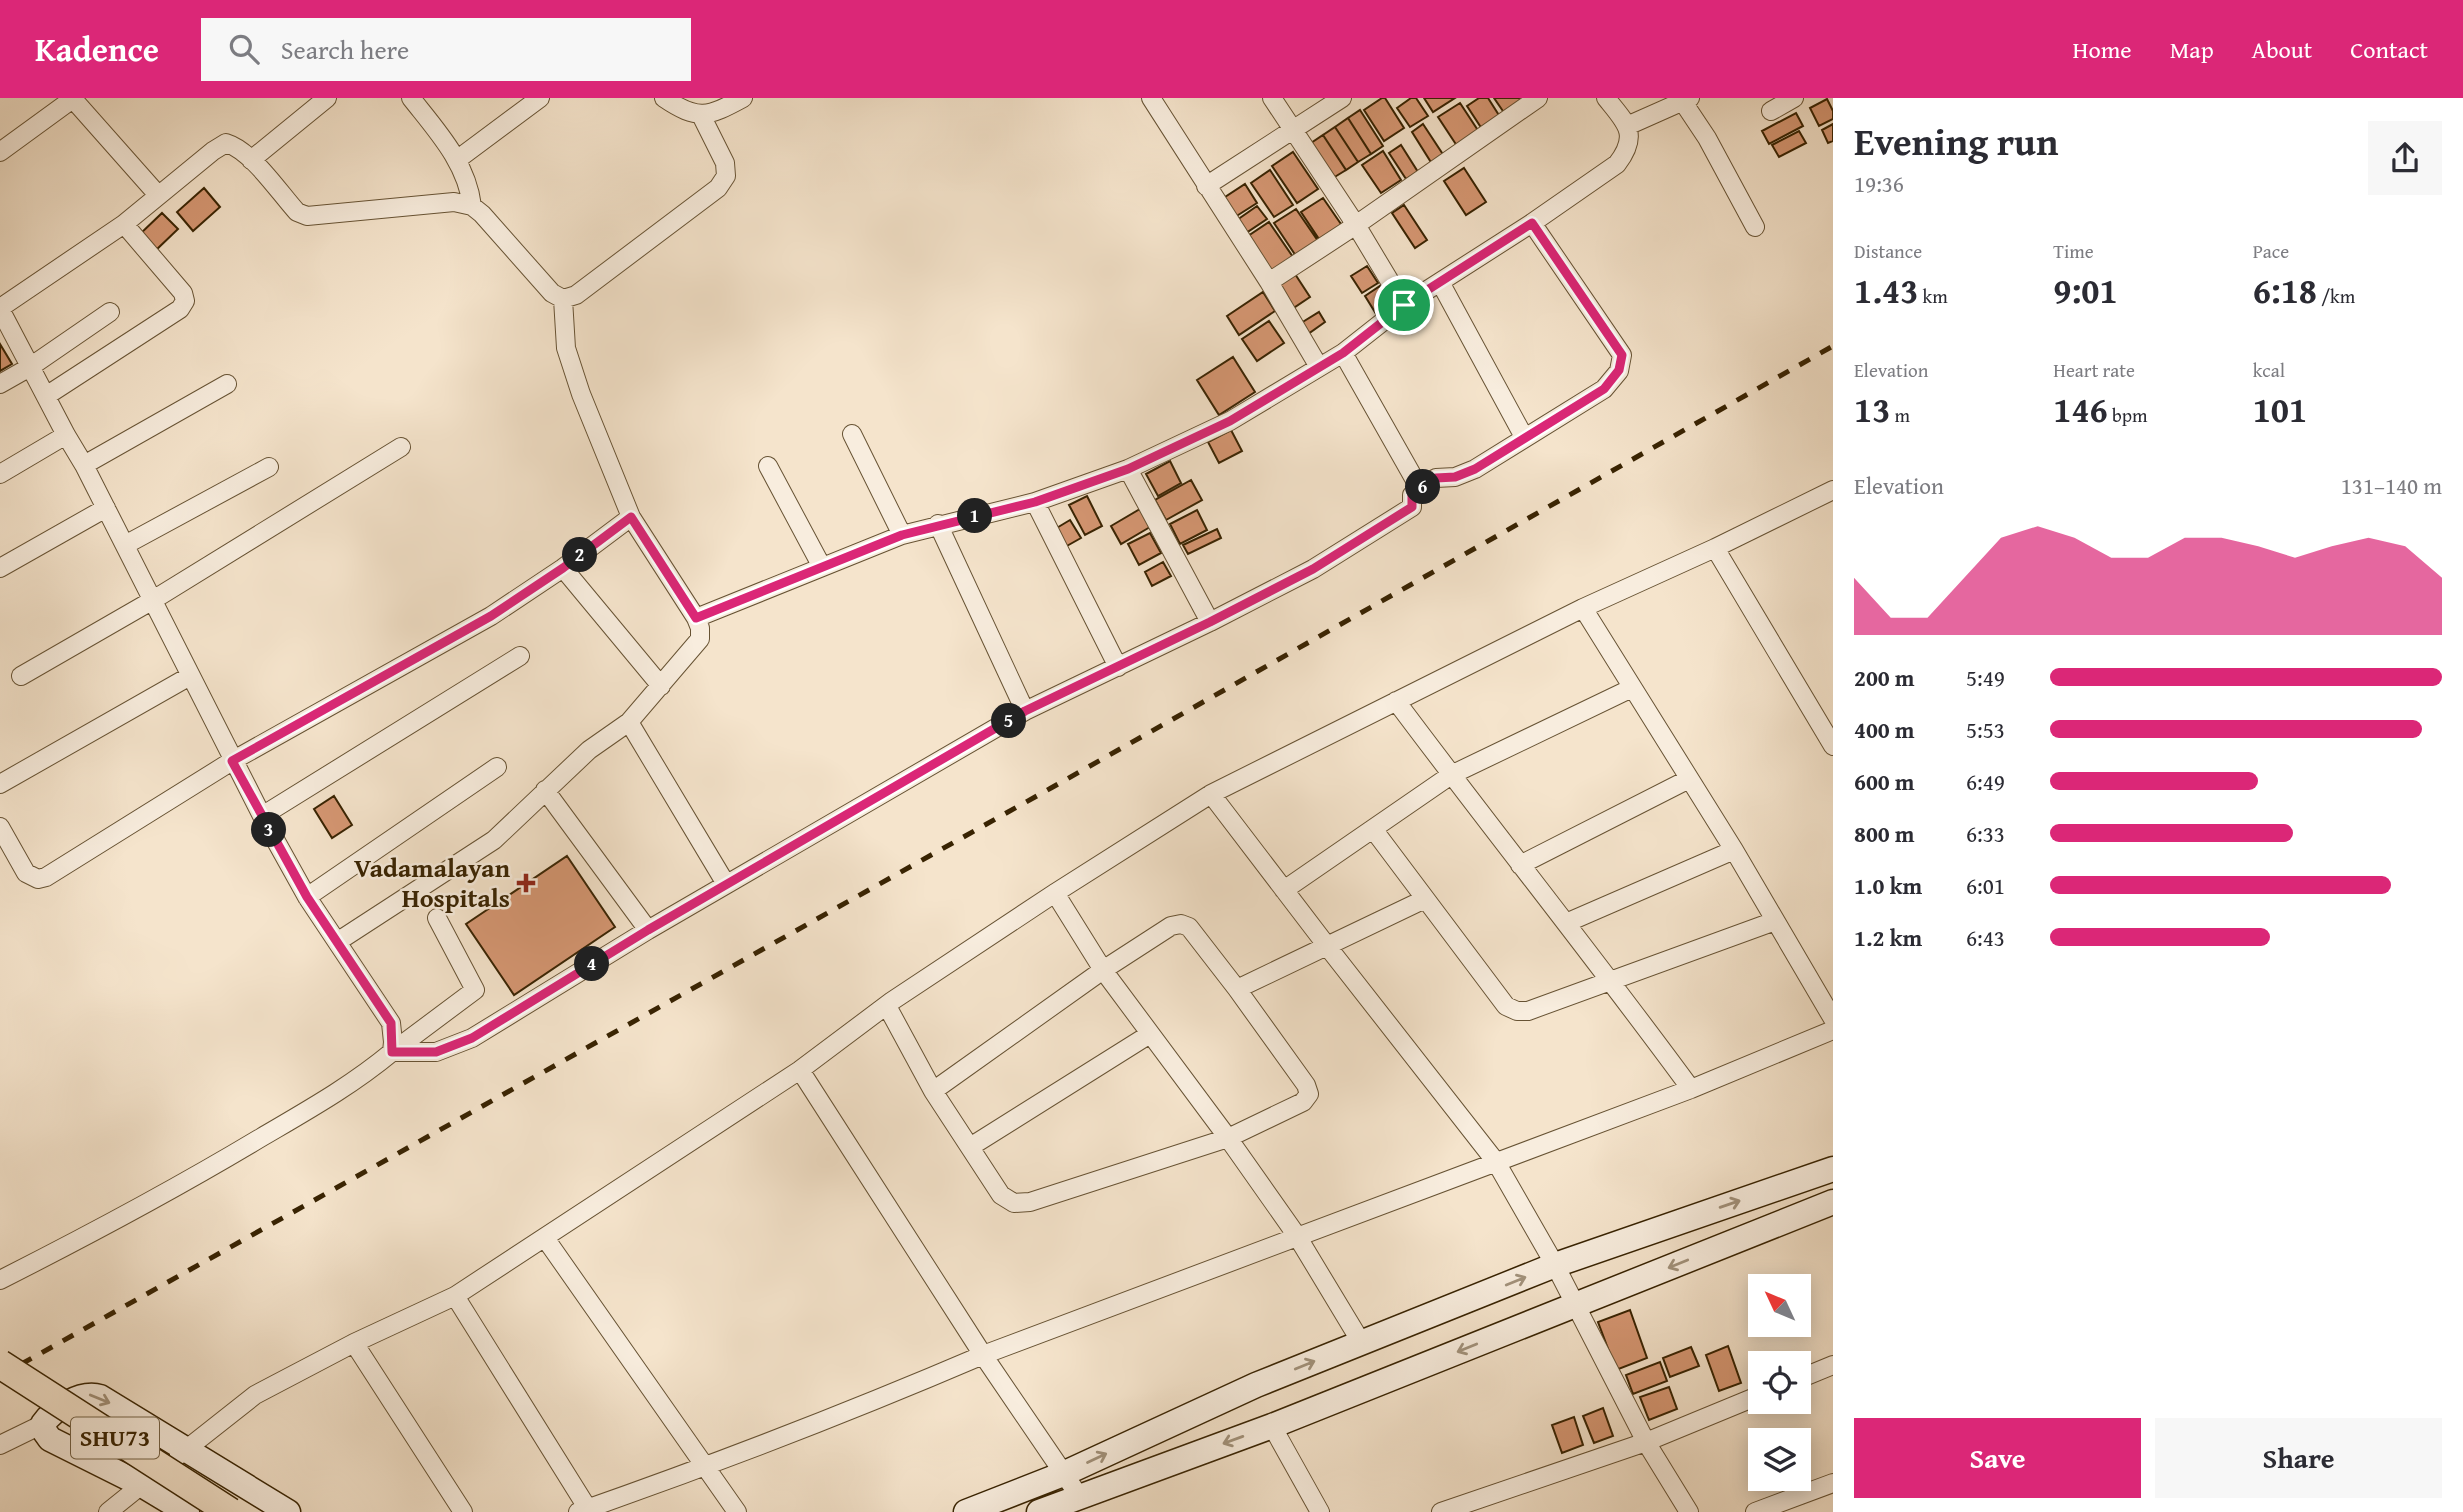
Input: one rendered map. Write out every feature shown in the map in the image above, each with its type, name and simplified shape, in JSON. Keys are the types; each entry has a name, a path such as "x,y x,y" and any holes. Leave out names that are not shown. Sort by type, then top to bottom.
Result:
{"main road":[{"path":"966,1512 1063,1474 1256,1385 1555,1265 1833,1169"},
{"path":"1039,1512 1272,1426 1833,1202"},
{"name":"SHU73","path":"0,1364 230,1512"},
{"path":"187,1512 142,1485 50,1438 43,1424 50,1414 85,1395 93,1395 288,1512"}],"street":[{"path":"0,152 74,98 158,195"},
{"path":"251,160 327,98"},
{"path":"411,98 457,159 470,188 472,206"},
{"path":"457,159 540,98"},
{"path":"664,98 682,111 701,115 724,108 743,98"},
{"path":"1151,98 1269,282 1319,368"},
{"path":"1272,98 1356,225 1404,305"},
{"path":"1206,186 1342,98"},
{"path":"1269,282 1538,98"},
{"path":"696,618 902,535 1035,502 1128,469 1230,421 1343,353 1404,305 1532,223 1617,164 1628,150 1628,125 1606,98"},
{"path":"1770,111 1794,98"},
{"path":"1628,125 1686,100 1755,227"},
{"path":"392,1052 391,1023 307,897 262,816 84,465 0,309 124,224 226,143 236,146 297,212 307,216 454,202 472,206 552,293 563,299 576,295 718,188 726,176 726,163 701,115"},
{"path":"392,1052 436,1052 472,1038 648,930 1025,711 1313,569 1412,507 1412,495 1436,478 1455,477 1475,469 1604,389 1619,370 1622,355 1532,223"},
{"path":"46,396 180,309 185,301 183,292 124,224"},
{"path":"1440,282 1524,437"},
{"path":"337,942 494,840 589,750 629,722 700,639 696,618 631,517 581,394 566,348 563,299"},
{"path":"0,384 30,367 110,312"},
{"path":"1343,353 1420,489"},
{"path":"84,465 227,384"},
{"path":"852,434 902,535"},
{"path":"0,474 66,435"},
{"path":"20,676 153,600 401,447"},
{"path":"768,466 822,567"},
{"path":"125,545 269,467"},
{"path":"1128,469 1210,622"},
{"path":"108,1512 255,1395 354,1343 455,1296 800,1070 887,1006 1055,893 1211,794 1583,608 1831,494"},
{"path":"1035,502 1118,667"},
{"path":"0,568 106,508"},
{"path":"0,827 26,873 38,879 46,877 232,761 491,616 563,568 631,517"},
{"path":"938,524 1025,711"},
{"path":"1715,548 1833,746"},
{"path":"563,568 661,685"},
{"path":"1583,608 1734,850 1833,1019"},
{"path":"262,816 520,656"},
{"path":"0,784 190,676"},
{"path":"1284,890 1451,775 1632,688"},
{"path":"1396,701 1691,1088"},
{"path":"629,722 726,884"},
{"path":"307,897 497,767"},
{"path":"1520,864 1689,779"},
{"path":"545,790 648,930"},
{"path":"1211,794 1496,1161 1555,1265 1646,1442 1689,1512"},
{"path":"1373,829 1506,1006 1517,1011 1528,1011 1775,921"},
{"path":"1566,923 1734,850"},
{"path":"1055,893 1103,970 1297,1236 1361,1342"},
{"path":"1237,989 1425,899"},
{"path":"0,1280 200,1174 359,1079 475,990 438,918"},
{"path":"887,1006 933,1091 1001,1195 1014,1203 1030,1202 1228,1138 1303,1102 1308,1094 1306,1085 1237,989 1189,927 1181,924 1171,926 1103,970 933,1091"},
{"path":"455,1296 583,1510 704,1468 983,1355 1691,1088 1833,1030"},
{"path":"970,1147 1150,1034"},
{"path":"800,1070 983,1355 1079,1496"},
{"path":"545,1238 737,1512"},
{"path":"354,1343 463,1512"},
{"path":"1811,1374 1833,1365"},
{"path":"1441,1512 1646,1442 1748,1400"},
{"path":"0,1446 43,1424"},
{"path":"1272,1426 1320,1512"},
{"path":"1755,1512 1833,1483"}],"building":[{"path":"1385,98 1404,128 1384,141 1364,110"},
{"path":"1411,98 1416,98 1428,116 1410,127 1397,108"},
{"path":"1424,98 1455,98 1433,112"},
{"path":"1479,98 1488,98 1502,120 1484,132 1467,106"},
{"path":"1494,98 1519,98 1525,106 1507,117"},
{"path":"1827,99 1833,111 1833,119 1819,126 1810,108"},
{"path":"1460,103 1481,135 1459,149 1438,117"},
{"path":"1360,110 1383,146 1371,154 1348,118"},
{"path":"1796,113 1803,126 1769,144 1762,131"},
{"path":"1348,118 1371,154 1358,162 1335,127"},
{"path":"1423,124 1446,159 1434,167 1412,132"},
{"path":"1833,124 1833,141 1828,143 1822,130"},
{"path":"1335,127 1358,162 1346,170 1323,135"},
{"path":"1799,131 1806,143 1779,157 1772,145"},
{"path":"1323,135 1346,170 1333,178 1311,143"},
{"path":"1401,145 1418,172 1406,179 1389,153"},
{"path":"1383,151 1401,180 1381,193 1362,165"},
{"path":"1293,152 1318,189 1297,203 1272,166"},
{"path":"1464,168 1486,202 1466,215 1444,181"},
{"path":"1270,170 1293,205 1274,217 1251,183"},
{"path":"1245,184 1257,203 1235,217 1222,199"},
{"path":"204,188 220,207 193,231 177,212"},
{"path":"1323,198 1343,227 1321,242 1301,212"},
{"path":"1404,205 1427,240 1415,248 1392,213"},
{"path":"1257,206 1267,219 1246,233 1237,220"},
{"path":"1296,209 1318,241 1296,256 1274,223"},
{"path":"162,213 178,229 155,251 139,235"},
{"path":"1269,222 1293,257 1272,271 1248,236"},
{"path":"1367,266 1378,283 1362,293 1351,276"},
{"path":"1295,274 1310,297 1292,309 1277,286"},
{"path":"1380,286 1394,307 1378,317 1365,296"},
{"path":"1263,292 1275,311 1239,335 1227,316"},
{"path":"1319,312 1325,322 1308,334 1301,323"},
{"path":"1269,321 1284,343 1257,361 1242,339"},
{"path":"0,344 12,364 0,371"},
{"path":"1233,357 1255,392 1219,415 1197,380"},
{"path":"1231,430 1242,451 1219,463 1208,442"},
{"path":"1170,461 1181,483 1158,496 1146,474"},
{"path":"1191,480 1202,500 1166,520 1155,500"},
{"path":"1087,496 1102,526 1085,535 1069,505"},
{"path":"1140,509 1150,527 1121,544 1111,526"},
{"path":"1197,510 1207,530 1180,544 1170,524"},
{"path":"1070,520 1081,538 1065,547 1055,529"},
{"path":"1217,529 1221,538 1188,554 1183,545"},
{"path":"1150,533 1161,553 1139,565 1128,544"},
{"path":"1163,562 1171,576 1152,586 1145,572"},
{"path":"334,796 352,825 332,838 314,809"},
{"path":"567,856 615,927 514,995 466,924"},
{"path":"1630,1310 1647,1358 1616,1370 1598,1322"},
{"path":"1728,1346 1741,1383 1719,1391 1706,1355"},
{"path":"1691,1347 1699,1366 1670,1377 1663,1358"},
{"path":"1660,1362 1667,1381 1633,1394 1626,1375"},
{"path":"1669,1387 1677,1409 1649,1420 1640,1397"},
{"path":"1603,1408 1613,1436 1594,1443 1583,1416"},
{"path":"1574,1417 1583,1445 1562,1453 1552,1425"}],"railway":[{"path":"0,1376 1051,788 1833,346"}],"place":[{"name":"Vadamalayan Hospitals","path":"526,883"}],"route":[{"path":"1532,223 1622,355 1619,370 1604,389 1475,469 1455,477 1436,478 1412,495 1412,507 1313,569 1025,711 648,930 472,1038 436,1052 392,1052 391,1023 307,897 232,761 491,616 563,568 631,517 696,618 902,535 1035,502 1128,469 1230,421 1343,353 1404,305 1532,223"}]}
